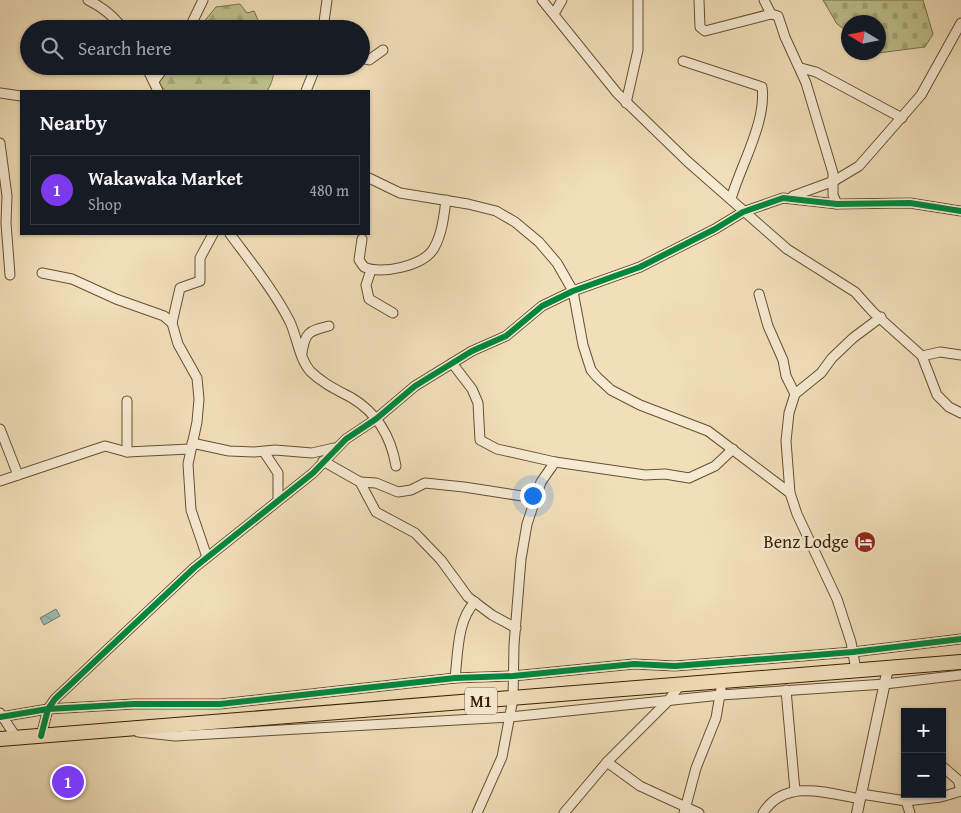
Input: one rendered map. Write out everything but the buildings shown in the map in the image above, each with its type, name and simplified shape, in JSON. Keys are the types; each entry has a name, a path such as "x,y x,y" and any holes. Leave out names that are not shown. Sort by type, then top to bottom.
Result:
{"highway":[{"name":"M1","path":"0,738 680,685 721,688 856,670 961,662"}],"street":[{"path":"88,0 103,3 117,20"},
{"path":"193,20 203,0"},
{"path":"324,20 327,0"},
{"path":"542,0 626,103 743,212 787,249 855,292 922,356 937,395 949,407 961,414"},
{"path":"554,14 562,0"},
{"path":"626,103 638,50 638,0"},
{"path":"699,0 700,27 705,31 771,14 778,16 785,37 801,68 834,181 833,195 837,204"},
{"path":"764,0 771,14"},
{"path":"41,736 48,709 79,674 207,557 313,473 336,447 376,418 414,386 452,363 506,336 542,306 573,291 640,267 715,229 743,212 804,193 834,181 858,166 902,118 929,83 961,23"},
{"path":"370,59 383,50"},
{"path":"683,61 762,87 761,107 751,150 731,200"},
{"path":"801,68 816,72 902,118"},
{"path":"151,75 158,90"},
{"path":"154,81 158,75"},
{"path":"306,90 312,75"},
{"path":"0,93 20,96"},
{"path":"0,144 7,196 4,241 10,275"},
{"path":"370,178 407,195 446,200 496,211 515,222 539,242 557,263 573,291 582,345 591,370 597,377 611,390 640,405 708,431 790,493"},
{"path":"783,198 837,204 910,203 961,211"},
{"path":"362,239 359,260 364,267 371,270 399,268 414,263 430,254 440,236 446,200"},
{"path":"207,557 191,510 188,464 197,422 199,399 197,378 178,344 172,323 178,290 182,286 200,281 200,258 213,235"},
{"path":"231,235 259,272 290,322 310,370 329,386 352,398 376,418 386,432 396,466"},
{"path":"371,270 366,285 369,299 393,312"},
{"path":"42,273 72,279 116,299 164,316 172,323"},
{"path":"759,294 768,326 783,360 786,376 796,394"},
{"path":"856,670 853,652 837,599 797,514 790,493 786,441 789,413 796,394 821,372 832,358 853,338 880,317"},
{"path":"302,354 306,335 312,330 329,326"},
{"path":"922,356 940,352 961,354"},
{"path":"452,363 472,389 480,412 478,434 484,443 497,449 555,462 645,475 657,474 689,478 715,466 733,449"},
{"path":"127,401 127,452"},
{"path":"0,429 18,475"},
{"path":"0,481 105,446 127,452 191,446 229,452 264,452 275,450 312,453 336,447"},
{"path":"264,452 278,473 278,500"},
{"path":"324,461 360,482 376,482 398,492 411,490 425,484 464,486 535,498"},
{"path":"477,813 502,757 510,717 513,699 521,559 527,524 545,473 555,462"},
{"path":"360,482 376,512 415,533 441,560 463,591 475,602 516,628"},
{"path":"455,678 465,616 475,602"},
{"path":"16,737 1,716 48,709 134,704 220,704 455,678 513,676 634,664 675,666 853,652 961,640"},
{"path":"857,813 888,668"},
{"path":"123,728 152,735 175,736 510,717 668,700 721,688 786,690 884,684 961,674"},
{"path":"564,813 607,762 668,700 680,685"},
{"path":"685,810 696,768 716,718 721,688"},
{"path":"786,690 795,791"},
{"path":"607,762 640,786 685,810 699,813"},
{"path":"763,813 773,802 795,791 806,789 906,801 941,797 961,791 958,780 946,770"},
{"path":"906,801 910,813"}],"green space":[{"path":"823,0 923,0 933,34 925,47 886,52 886,15 841,15 841,27 837,24"},
{"path":"240,4 247,13 254,11 258,20 205,20 216,7"},
{"path":"163,75 273,75 268,90 165,90 157,83"}],"water":[{"path":"56,609 60,616 44,625 40,618"}],"cycle path":[{"path":"41,736 48,709 55,699 194,568 313,473 346,439 376,419 415,386 472,351 506,336 542,306 573,291 640,267 715,229 743,212 783,198 837,204 910,203 961,211"},
{"path":"0,717 48,709 134,704 220,704 455,678 513,676 634,664 675,666 853,652 961,639"}],"place":[{"name":"Benz Lodge","path":"865,542"},
{"name":"Wakawaka Market","path":"68,782"}]}
